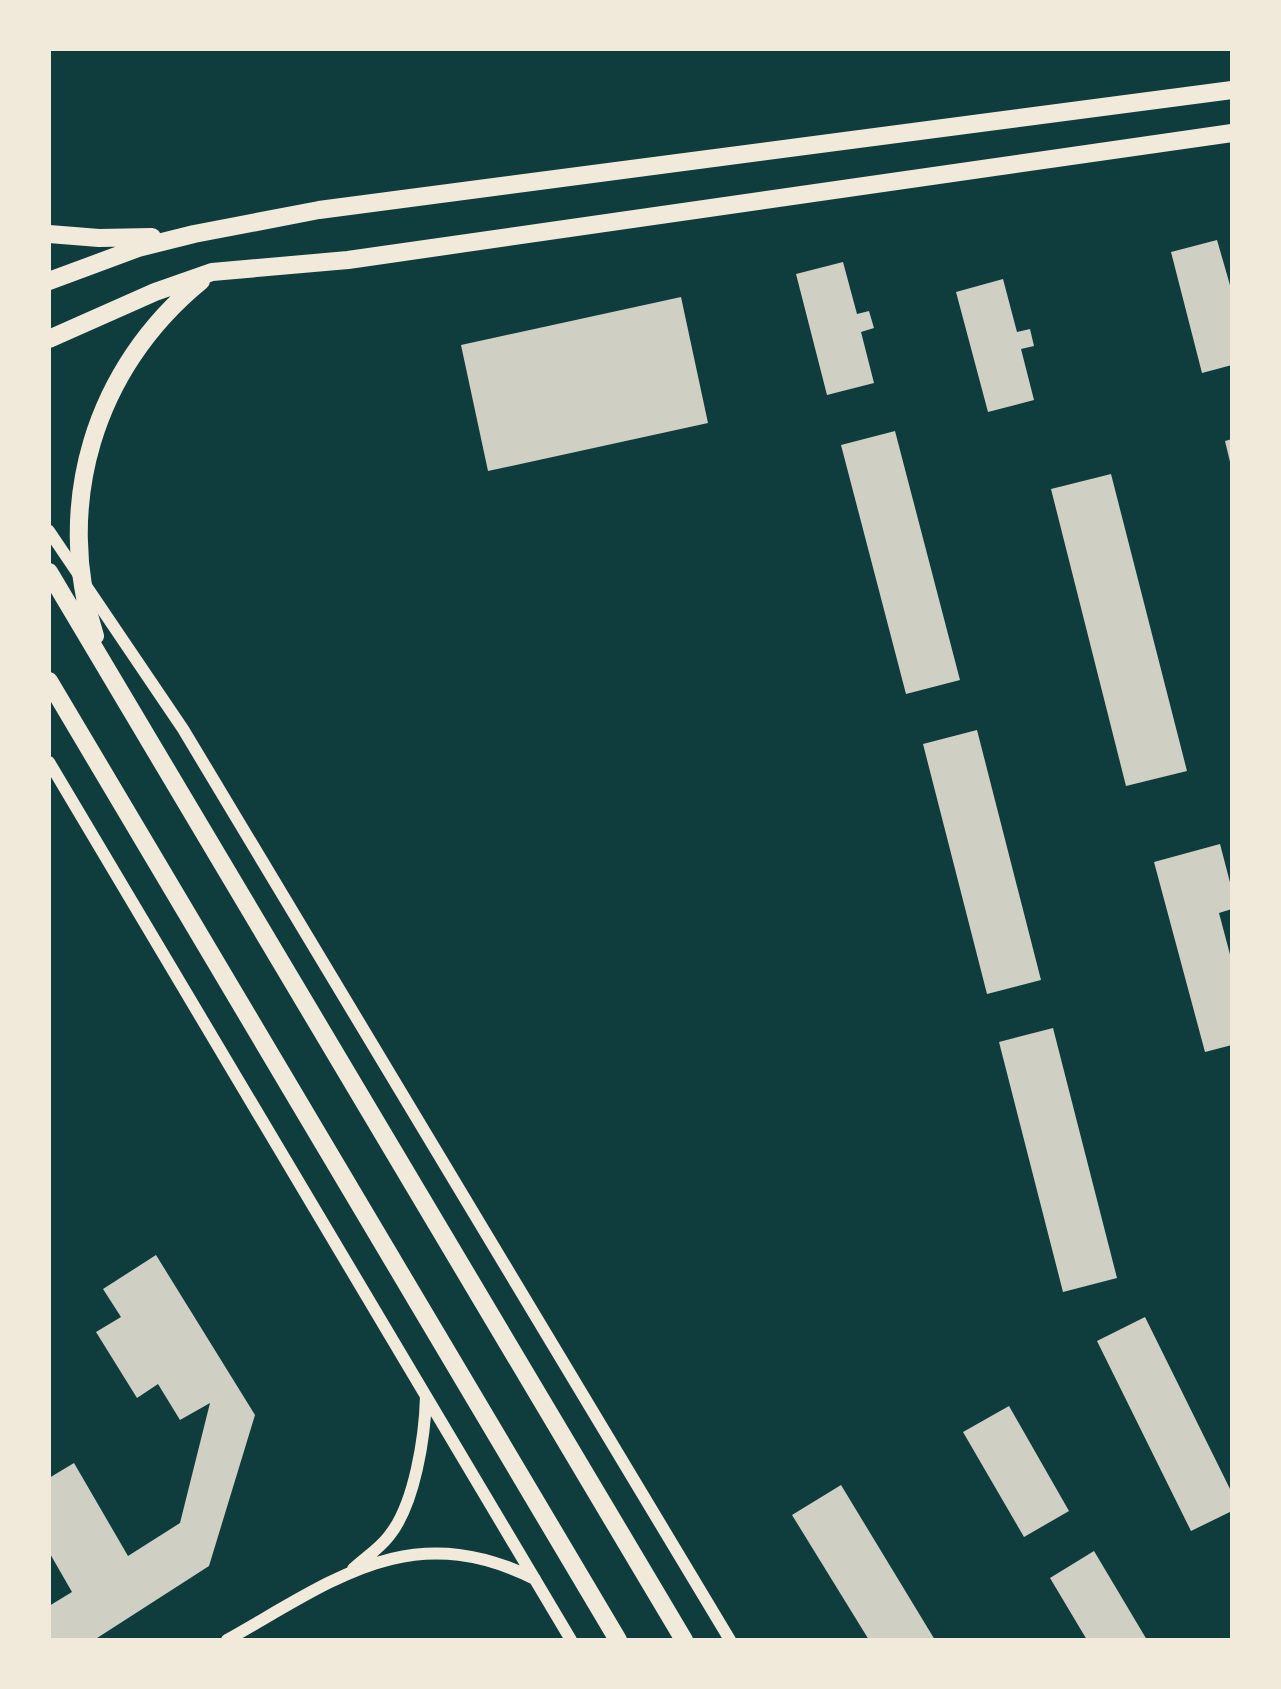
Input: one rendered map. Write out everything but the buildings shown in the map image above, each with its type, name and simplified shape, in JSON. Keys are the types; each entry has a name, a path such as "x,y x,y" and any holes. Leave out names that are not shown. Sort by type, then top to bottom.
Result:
{"main road":[{"path":"49,281 138,248 194,234 333,209 1232,90"},
{"path":"49,339 155,292 212,272 348,260 1232,133"},
{"path":"49,234 122,238 194,234"},
{"path":"114,682 88,614 82,582 78,542 84,470 105,404 139,344 177,302 212,272"},
{"path":"49,572 684,1640"},
{"path":"49,681 618,1640"}],"street":[{"path":"49,531 183,729 730,1640"},
{"path":"49,762 571,1640"},
{"path":"227,1640 350,1571 390,1535 405,1504 421,1451 426,1396"},
{"path":"350,1571 409,1555 457,1554 510,1567 535,1580"}]}
